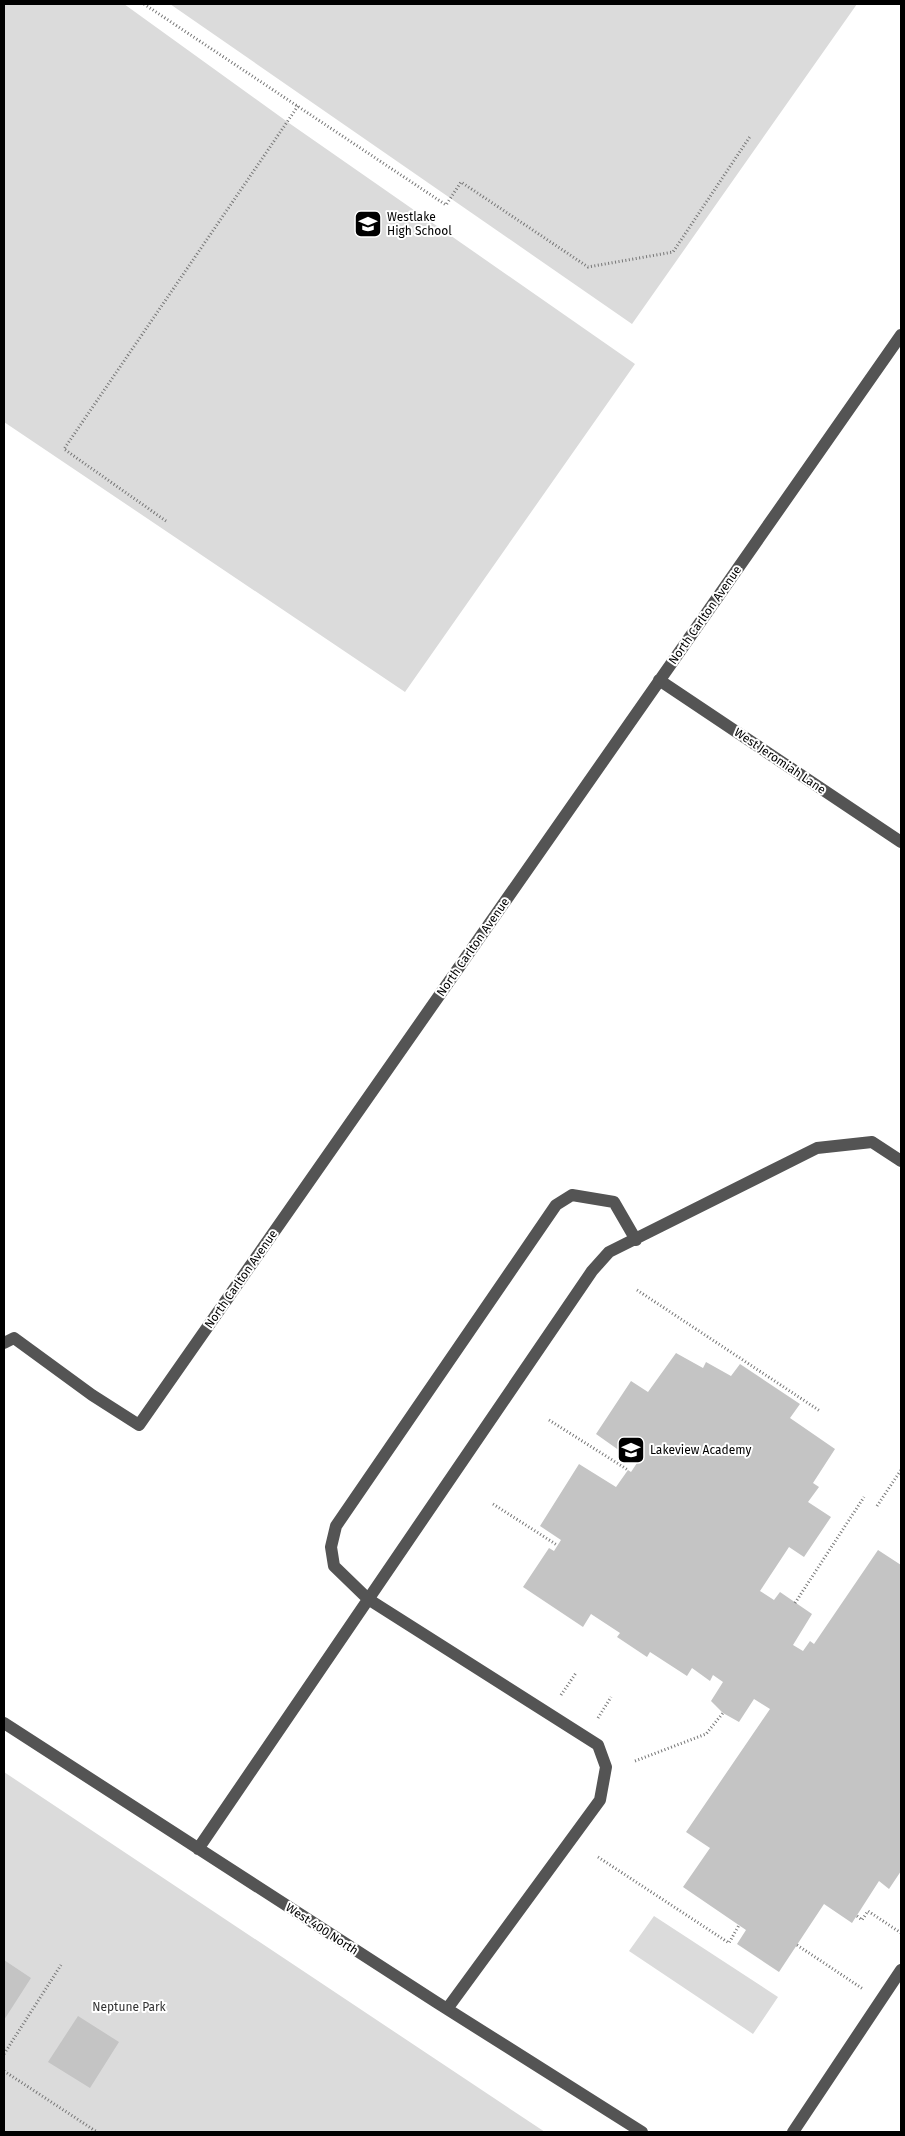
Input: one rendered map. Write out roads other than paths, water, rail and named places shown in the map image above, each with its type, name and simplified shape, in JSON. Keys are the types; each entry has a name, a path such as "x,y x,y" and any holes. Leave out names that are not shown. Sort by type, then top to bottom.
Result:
{"street":[{"name":"North Carlton Avenue","path":"4,1343 14,1338 92,1395 139,1425 901,335"},
{"name":"West Jeromiah Lane","path":"659,680 901,842"},
{"path":"198,1849 592,1271 609,1252 817,1148 872,1142 901,1161"},
{"path":"447,2009 600,1800 606,1767 598,1745 368,1598 334,1566 331,1547 336,1526 556,1205 572,1195 614,1202 636,1240"},
{"name":"West 400 North","path":"4,1723 447,2009 642,2132"},
{"path":"793,2132 901,1970"}],"place":[{"name":"Westlake High School","path":"368,224"},
{"name":"Lakeview Academy","path":"631,1450"}],"park label":[{"name":"Neptune Park","path":"129,2007"}]}
